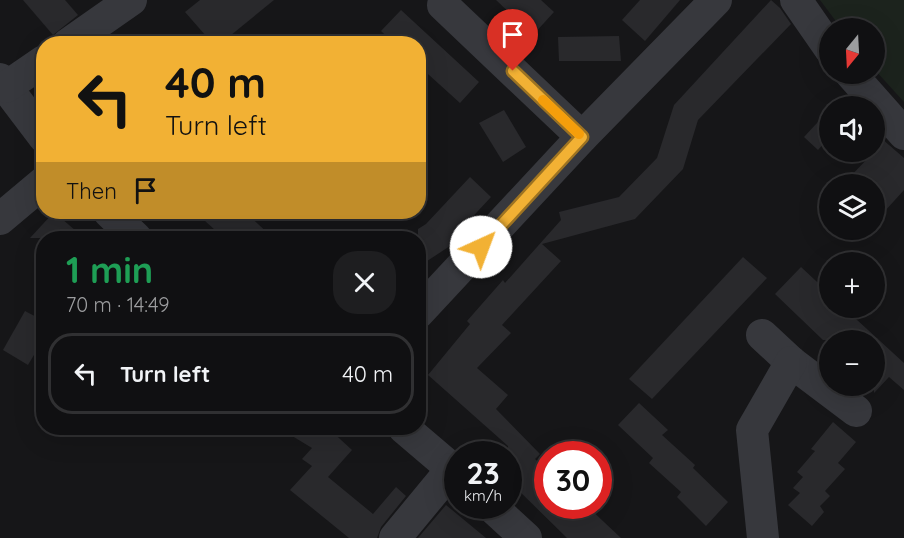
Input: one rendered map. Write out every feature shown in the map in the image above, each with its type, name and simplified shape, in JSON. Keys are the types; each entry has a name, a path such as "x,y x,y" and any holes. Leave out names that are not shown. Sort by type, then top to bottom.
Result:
{"street":[{"path":"79,36 131,0"},
{"path":"426,304 582,137 716,0"},
{"path":"796,0 819,33"},
{"path":"443,5 582,137"},
{"path":"36,65 3,83 36,126"},
{"path":"860,84 904,134"},
{"path":"0,219 36,189"},
{"path":"116,219 129,231"},
{"path":"762,335 791,362 856,411"},
{"path":"764,538 752,430 791,362"},
{"path":"412,435 444,463"},
{"path":"395,538 444,484"},
{"path":"505,519 526,538"}],"shaded area":[{"path":"820,0 904,0 904,102 885,81 885,18 834,18"}],"building":[{"path":"23,0 65,0 78,15 53,35"},
{"path":"200,0 274,0 230,36 206,36 185,12"},
{"path":"496,0 541,0 554,12 533,35"},
{"path":"640,0 680,0 645,41 622,20"},
{"path":"771,0 780,8 791,24 698,120 683,169 635,219 542,244 561,261 502,325 511,333 477,368 508,395 496,409 534,448 534,506 522,494 522,441 502,441 428,375 470,324 467,321 503,280 505,283 561,220 559,212 619,197 657,158 674,105"},
{"path":"401,10 479,82 460,103 426,72 426,36 386,36 381,31"},
{"path":"619,36 621,61 559,61 558,37"},
{"path":"504,110 526,147 503,162 479,123"},
{"path":"819,121 818,150 804,137"},
{"path":"885,142 904,158 904,190 885,211 885,174 853,174 864,162 885,162"},
{"path":"470,177 491,197 451,240 453,244 426,262 426,231 418,231 418,229 426,224"},
{"path":"48,219 62,219 76,231 36,231"},
{"path":"203,219 253,219 265,231 216,231"},
{"path":"743,257 767,278 652,399 629,379"},
{"path":"801,267 819,284 819,318 855,318 868,330 819,330 819,336 775,294"},
{"path":"25,311 36,317 36,352 28,365 3,350"},
{"path":"885,346 904,363 904,390 889,377 885,381"},
{"path":"639,403 668,430 662,435 695,465 693,468 728,502 706,526 677,497 681,492 649,463 653,458 618,425"},
{"path":"833,422 856,442 838,463 845,469 825,491 830,496 820,506 824,512 812,526 788,505 800,493 793,488 803,477 797,472 815,451 811,449"},
{"path":"291,435 336,435 352,450 328,477 373,514 396,487 406,496 381,527 377,538 349,538 290,490 312,466 302,459 312,448"},
{"path":"444,507 444,519 463,519 486,538 418,538"},
{"path":"548,519 601,519 621,538 567,538"}],"slow traffic":[{"path":"543,100 579,134"}],"route":[{"path":"481,247 582,137 513,71"}]}
